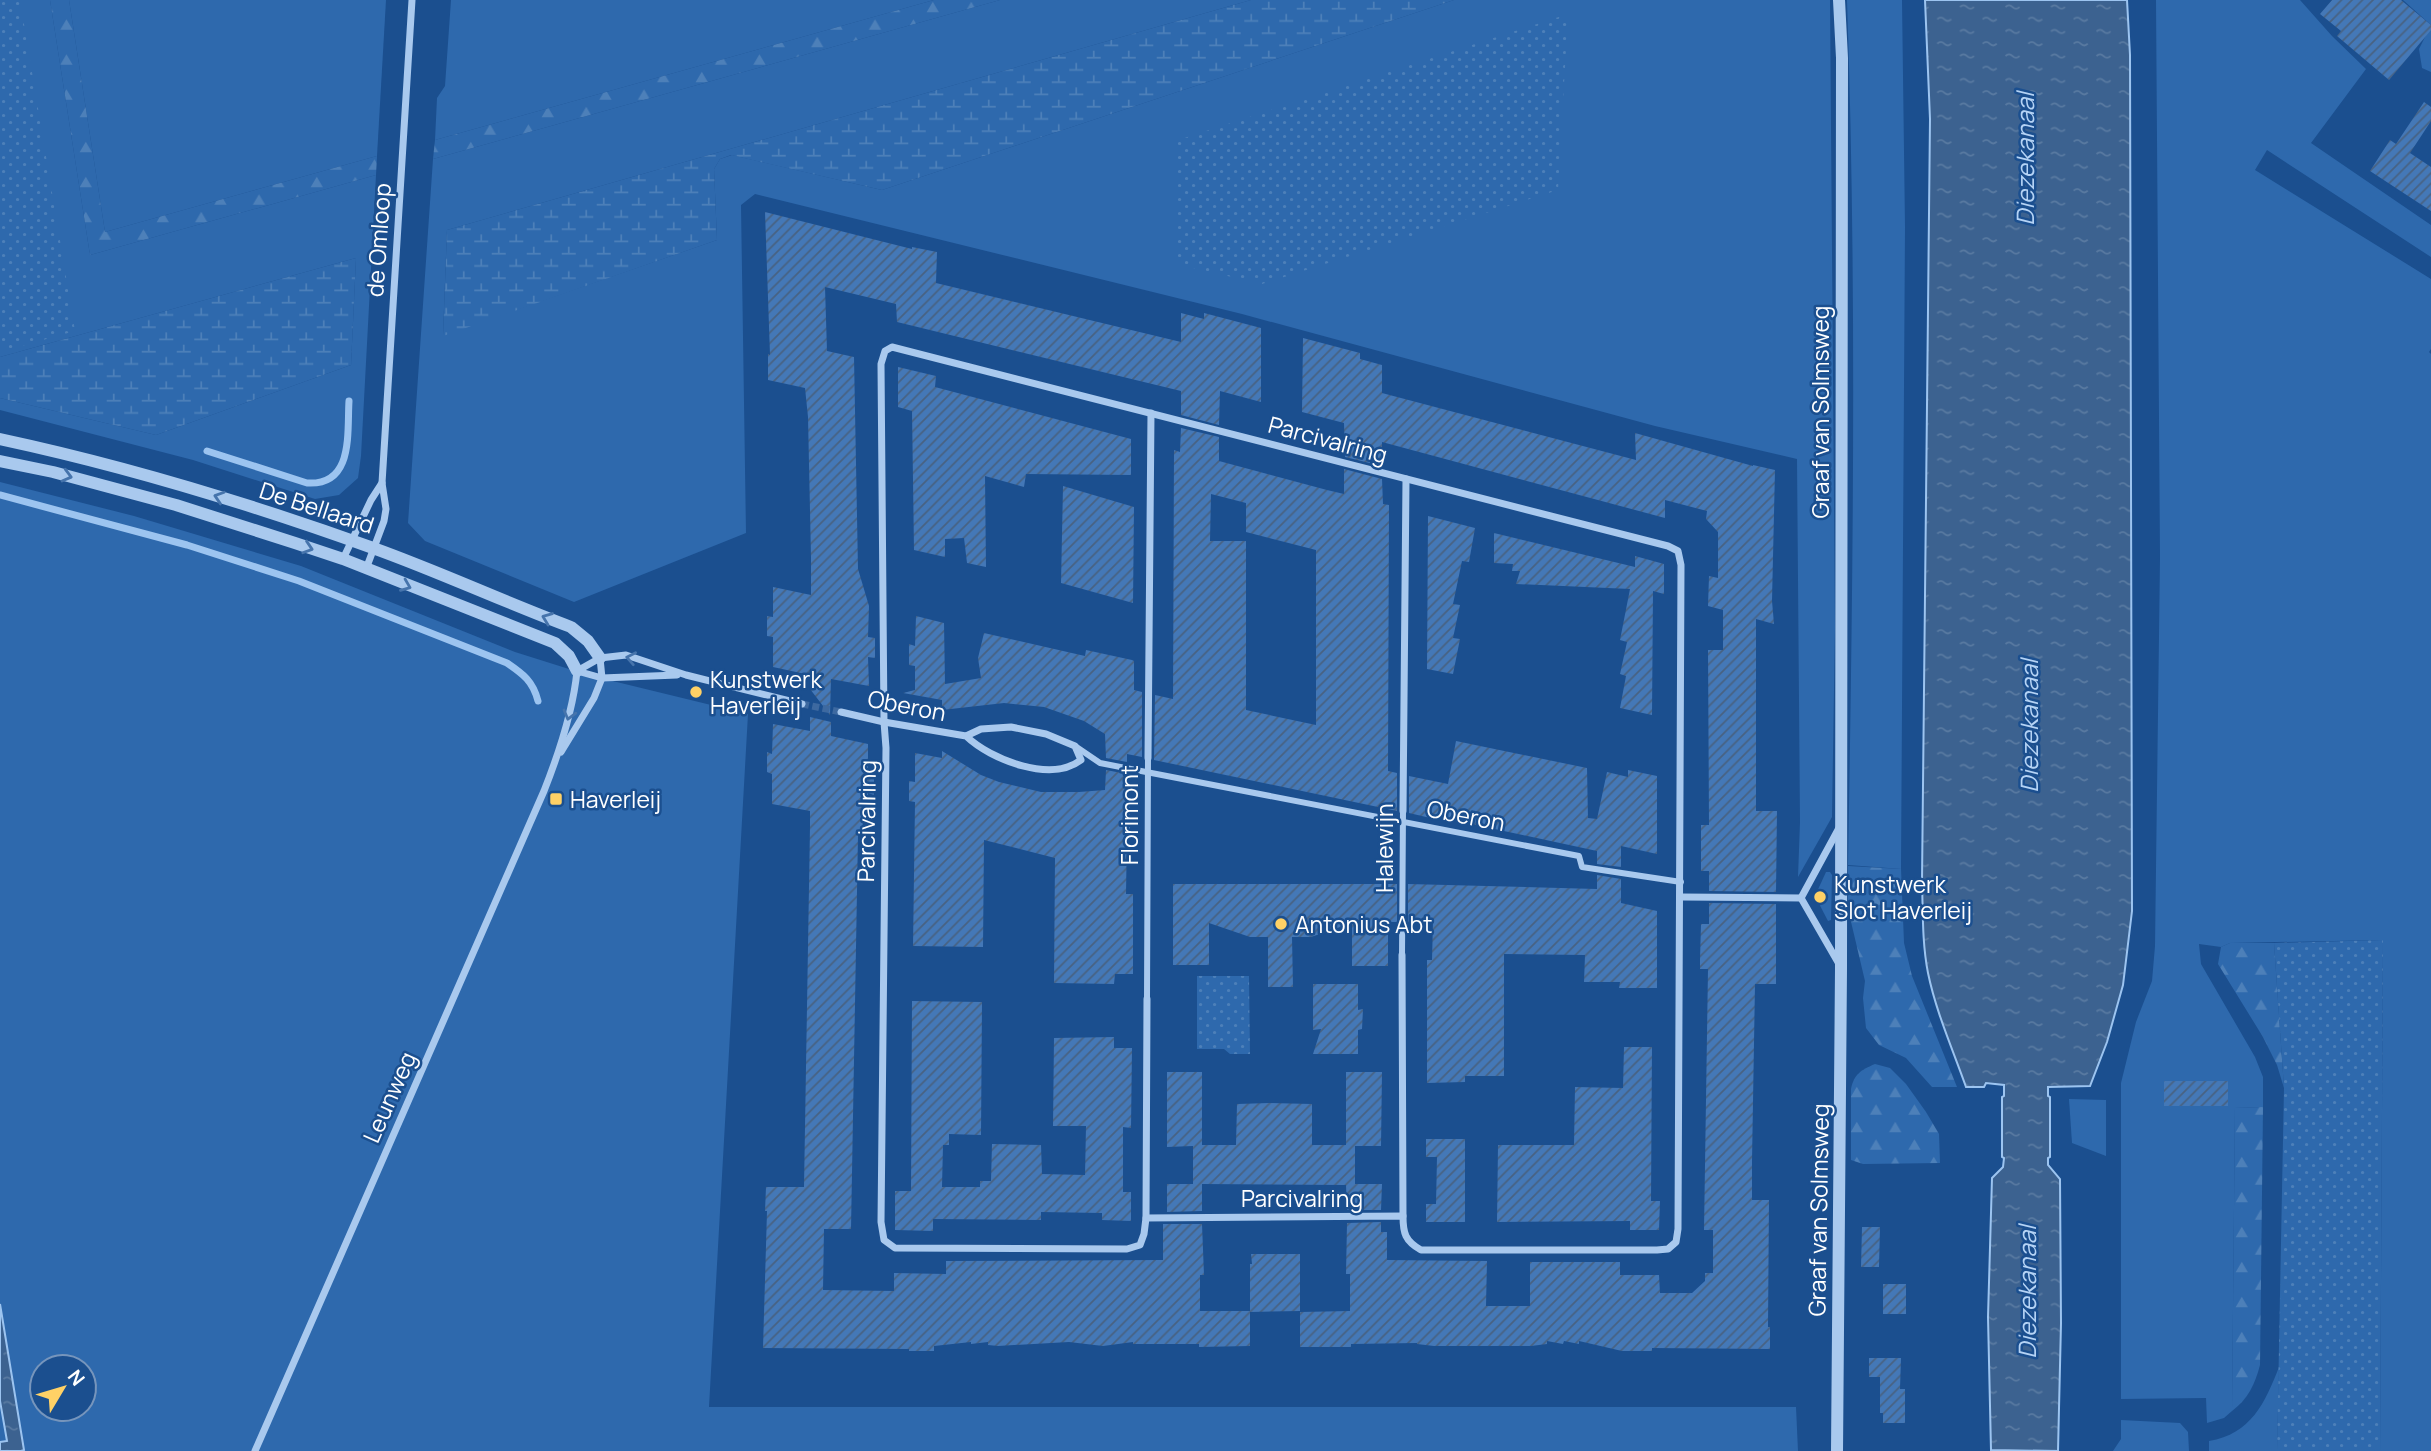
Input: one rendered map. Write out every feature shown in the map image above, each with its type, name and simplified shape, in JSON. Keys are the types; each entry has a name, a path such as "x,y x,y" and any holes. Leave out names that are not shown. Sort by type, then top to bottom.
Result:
{"street":[{"name":"de Omloop","path":"366,569 386,509 382,483 412,0"},
{"name":"Graaf van Solmsweg","path":"1838,1451 1842,58 1839,0"},
{"name":"Parcivalring","path":"892,347 1151,413 1668,546 1678,551 1681,565 1678,1229 1676,1242 1668,1249 1421,1250 1411,1244 1403,1234 1403,1216 1146,1218 1140,1245 1127,1249 895,1248 884,1240 881,1222 886,748 881,364 885,351 892,347"},
{"name":"Florimont","path":"1146,1218 1151,413"},
{"name":"De Bellaard","path":"0,439 186,486 374,548 571,627 588,641 600,658"},
{"name":"De Bellaard","path":"0,461 176,505 343,559 555,643 569,656 577,671"},
{"name":"Halewijn","path":"1403,1216 1406,479"},
{"name":"de Omloop","path":"343,559 382,483"},
{"path":"577,671 600,658 626,655 686,675 802,704"},
{"path":"600,658 602,678"},
{"path":"577,671 602,678 651,674 686,675"},
{"name":"Leunweg","path":"557,758 575,691 577,671"},
{"name":"Leunweg","path":"255,1451 557,758 594,698 602,678"},
{"name":"Oberon","path":"841,712 966,736 981,729 1011,727 1046,734 1075,746 1100,763 1579,856 1582,867 1681,881"},
{"name":"Oberon","path":"966,736 978,748 1008,762 1043,769 1070,768 1081,760 1075,746"},
{"name":"Graaf van Solmsweg","path":"1841,823 1801,898 1841,969"},
{"path":"1681,897 1801,898"}],"green space":[{"path":"0,0 50,0 90,255 376,175 361,456 358,478 339,495 315,499 193,460 0,410 0,398 156,435 351,365 356,258 0,357"},
{"path":"0,0 20,0 75,331 0,352"},
{"path":"50,0 69,0 105,232 377,156 376,175 90,255"},
{"path":"69,0 386,0 377,156 105,232"},
{"path":"451,0 934,0 435,140 437,98 445,86"},
{"path":"934,0 1000,0 433,159 435,140"},
{"path":"1000,0 1251,0 447,230 443,335 717,240 714,169 720,159 732,155 882,190 1454,0 1830,0 1835,627 1832,817 1798,877 1800,822 1797,459 1655,426 1242,314 755,194 741,205 746,533 574,602 425,541 408,523 433,159"},
{"path":"1251,0 1454,0 882,190 731,155 720,159 714,169 717,240 443,336 447,230"},
{"path":"1847,0 1902,0 1905,227 1901,869 1848,865 1853,324"},
{"path":"2156,0 2300,0 2366,69 2311,143 2431,225 2431,257 2267,150 2255,170 2431,279 2431,1451 2380,1451 2383,940 2230,943 2221,947 2199,944 2201,964 2255,1057 2263,1077 2263,1107 2235,1108 2232,1411 2224,1418 2207,1423 2206,1398 2121,1399 2121,1083 2136,1022 2152,981 2155,946 2160,558"},
{"path":"2403,0 2431,0 2431,25"},
{"path":"1568,14 1558,190 1262,284 1176,264 1175,141"},
{"path":"2431,25 2431,72 2422,68 2419,49"},
{"path":"356,258 351,365 156,435 0,398 0,357"},
{"path":"0,482 134,516 301,566 515,652 588,675 748,714 709,1407 1796,1407 1798,1451 0,1451"},
{"path":"1848,866 1901,869 1904,943 1912,976 1957,1087 1932,1087 1906,1058 1879,1045 1866,1028 1863,998 1865,981 1848,909"},
{"path":"1826,872 1832,875 1831,920 1828,921 1815,896"},
{"path":"2383,940 2380,1451 2277,1451 2284,1088 2274,943"},
{"path":"2230,943 2274,943 2284,1088 2277,1065 2263,1037 2218,964 2221,947"},
{"path":"1197,976 1249,976 1250,1054 1230,1054 1224,1049 1197,1049"},
{"path":"1875,1064 1890,1068 1906,1084 1926,1112 1939,1134 1940,1163 1863,1164 1851,1160 1851,1089 1859,1073"},
{"path":"2069,1099 2106,1100 2106,1156 2072,1143"},
{"path":"2263,1107 2260,1365 2250,1391 2232,1411 2235,1108"},
{"path":"2279,1367 2277,1451 2209,1451 2209,1441 2236,1432 2254,1415 2268,1393"},
{"path":"2121,1420 2180,1423 2188,1432 2189,1451 2113,1451 2121,1439"}],"water":[{"name":"Diezekanaal","path":"1925,0 2127,0 2130,55 2132,911 2123,985 2107,1042 2090,1086 2048,1087 2048,1165 2060,1179 2058,1451 1991,1450 1988,1317 1992,1178 2003,1167 2004,1085 1986,1083 1984,1087 1966,1087 1935,1002 1925,950 1922,881 1930,119"},
{"path":"0,1304 24,1450 21,1451 0,1451 0,1442 7,1441 0,1401"}],"building":[{"path":"2332,0 2401,0 2431,25 2431,30 2389,80 2337,36 2341,31 2320,14"},
{"path":"2424,102 2431,107 2431,121 2410,153 2431,167 2431,211 2370,171 2390,140 2396,144"},
{"path":"765,212 912,249 937,252 936,283 1181,342 1181,313 1204,319 1204,313 1261,328 1261,402 1220,391 1219,425 1181,415 1181,391 897,322 896,304 825,287 827,351 854,357 858,569 869,606 868,637 875,638 875,658 868,657 869,686 831,679 830,715 810,689 810,675 773,667 773,637 767,636 767,616 773,617 773,587 811,595 811,558 805,388 768,380 768,354 770,355"},
{"path":"1303,338 1360,353 1360,359 1382,365 1382,393 1636,460 1635,433 1775,470 1772,601 1774,624 1756,619 1756,811 1777,811 1776,892 1709,891 1709,871 1701,871 1701,825 1709,825 1708,650 1723,650 1723,610 1708,606 1709,576 1718,578 1718,532 1706,519 1707,511 1665,500 1665,518 1382,442 1382,466 1345,457 1344,423 1302,412"},
{"path":"898,367 936,376 935,387 1131,439 1131,475 1026,474 1024,487 985,476 986,567 967,563 964,538 945,539 945,557 914,550 912,411 898,407"},
{"path":"1181,428 1219,437 1219,461 1327,490 1344,494 1344,469 1382,479 1383,504 1389,505 1388,771 1397,773 1397,811 1154,760 1155,695 1173,699 1174,450 1180,452","holes":["1211,494 1246,503 1246,532 1316,550 1316,725 1246,710 1246,541 1210,541"]},
{"path":"1063,486 1134,507 1133,603 1061,583"},
{"path":"1428,516 1475,528 1469,562 1462,561 1453,604 1460,605 1453,638 1460,639 1453,674 1427,669"},
{"path":"1494,533 1635,567 1635,556 1664,564 1664,594 1653,591 1652,715 1620,708 1626,676 1620,674 1627,642 1620,640 1630,589 1516,584 1520,571 1512,571 1513,564 1494,563"},
{"path":"916,616 944,623 945,684 981,678 978,658 984,633 1085,656 1086,650 1134,661 1134,690 1142,692 1142,757 1127,754 1127,762 1106,758 1105,734 1084,721 1044,707 1004,703 942,710 942,700 903,693 915,690 915,666 909,665 909,644 915,646"},
{"path":"810,717 831,722 831,736 868,744 868,773 874,774 874,795 868,793 868,823 863,822 861,835 858,835 851,1229 824,1229 823,1290 894,1291 894,1273 946,1274 946,1261 1163,1260 1163,1224 1202,1224 1204,1275 1200,1275 1200,1311 1250,1311 1250,1346 1199,1347 1199,1344 1133,1342 1103,1346 1069,1342 998,1346 988,1345 988,1342 971,1342 934,1346 934,1351 763,1348 766,1187 804,1187 810,826 810,811 772,804 772,774 767,772 767,752 772,754 773,724 810,731"},
{"path":"1456,741 1587,768 1588,818 1597,819 1607,772 1628,777 1628,770 1657,776 1657,854 1621,846 1621,867 1597,864 1597,851 1409,813 1409,776 1448,784"},
{"path":"942,751 981,775 1041,792 1105,790 1106,770 1127,774 1130,831 1127,831 1126,894 1133,894 1133,974 1115,974 1114,984 1054,983 1055,858 984,840 983,947 913,946 915,802 909,801 909,781 915,782 915,753 942,758"},
{"path":"1597,875 1621,879 1621,903 1657,911 1657,988 1619,988 1620,982 1584,982 1585,955 1504,954 1504,1076 1465,1076 1465,1082 1427,1083 1427,960 1432,960 1433,922 1408,922 1408,884 1597,889"},
{"name":"Antonius Abt","path":"1173,884 1397,884 1397,922 1388,922 1388,966 1352,966 1352,923 1311,937 1292,937 1293,987 1268,987 1268,937 1250,937 1209,923 1209,965 1173,965"},
{"path":"1709,903 1776,904 1776,984 1755,984 1752,1162 1752,1200 1769,1200 1770,1349 1652,1348 1652,1351 1622,1351 1579,1341 1579,1344 1564,1341 1563,1344 1547,1341 1547,1344 1531,1346 1434,1346 1417,1343 1300,1347 1300,1312 1350,1311 1350,1274 1346,1274 1347,1223 1381,1222 1381,1232 1387,1232 1387,1260 1487,1261 1486,1306 1530,1306 1530,1262 1620,1262 1620,1275 1659,1275 1660,1293 1692,1293 1705,1281 1705,1273 1713,1273 1713,1230 1704,1230 1708,969 1700,969 1701,924 1709,924"},
{"path":"1313,984 1358,984 1358,1010 1363,1009 1362,1029 1358,1030 1358,1054 1313,1054 1321,1029 1313,1030"},
{"path":"912,1001 982,1002 981,1135 949,1134 949,1145 943,1145 942,1187 980,1187 980,1181 991,1181 992,1144 1041,1145 1042,1174 1085,1175 1086,1126 1053,1126 1054,1038 1114,1037 1114,1048 1132,1048 1131,1128 1123,1127 1123,1192 1131,1192 1131,1221 1102,1220 1102,1213 1041,1212 1041,1220 933,1219 933,1231 895,1230 895,1191 911,1191"},
{"path":"1624,1047 1652,1047 1651,1201 1660,1201 1659,1230 1630,1230 1630,1221 1497,1222 1498,1145 1574,1145 1575,1087 1623,1088"},
{"path":"1167,1072 1202,1072 1202,1145 1236,1145 1237,1104 1269,1103 1312,1104 1312,1145 1346,1145 1346,1072 1382,1072 1381,1146 1355,1146 1355,1184 1382,1184 1381,1210 1347,1210 1346,1185 1202,1184 1202,1211 1167,1212 1167,1184 1193,1184 1193,1146 1167,1147"},
{"path":"2164,1081 2228,1081 2228,1106 2164,1106"},
{"path":"1426,1139 1465,1139 1465,1222 1426,1222 1426,1204 1436,1204 1437,1157 1426,1157"},
{"path":"1862,1227 1880,1227 1879,1267 1861,1267"},
{"path":"1251,1254 1300,1254 1300,1311 1250,1312"},
{"path":"1883,1284 1906,1284 1906,1314 1883,1314"},
{"path":"1869,1358 1901,1358 1900,1389 1905,1389 1905,1423 1883,1423 1883,1413 1880,1413 1880,1377 1869,1377"}],"waterway":[{"path":"207,451 307,483 322,482 333,476 345,455 349,401"},
{"path":"0,495 187,545 299,581 507,663 527,679 538,701"}],"tunnel":[{"path":"802,704 841,712"}],"place":[{"name":"Kunstwerk Haverleij","path":"696,692"},
{"name":"Haverleij","path":"556,799"},
{"name":"Kunstwerk Slot Haverleij","path":"1820,897"},
{"name":"Antonius Abt","path":"1281,924"}]}
